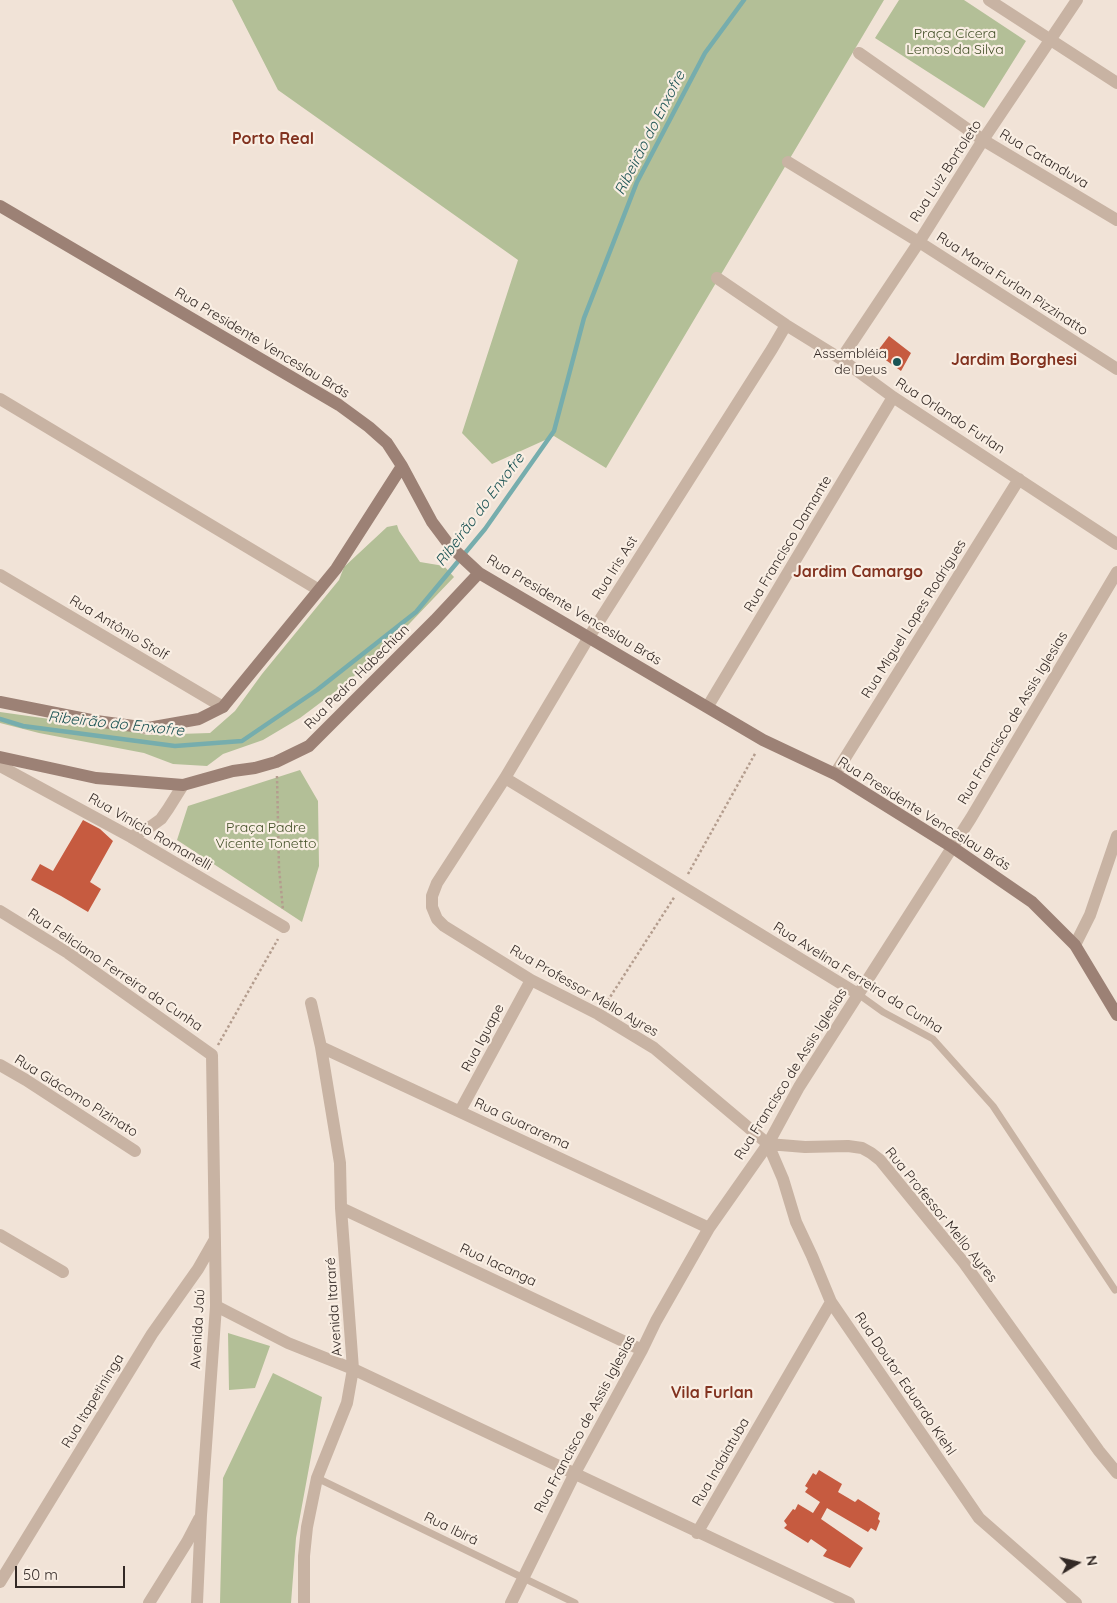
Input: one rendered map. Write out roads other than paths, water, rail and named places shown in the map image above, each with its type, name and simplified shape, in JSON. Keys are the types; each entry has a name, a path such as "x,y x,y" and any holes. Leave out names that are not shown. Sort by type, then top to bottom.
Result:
{"street":[{"path":"988,0 1117,83"},
{"name":"Rua Luiz Bortoleto","path":"841,359 919,242 983,140 1077,0"},
{"name":"Rua Catanduva","path":"859,53 983,140 1117,220"},
{"name":"Rua Maria Furlan Pizzinatto","path":"788,162 919,242 1117,369"},
{"name":"Rua Presidente Venceslau Brás","path":"0,206 339,405 369,427 386,443 402,466 432,522 450,546 479,572 763,740 835,774 952,847 1032,902 1074,945 1117,1015"},
{"name":"Rua Orlando Furlan","path":"717,278 786,325 841,359 893,397 1117,544"},
{"name":"Rua Iris Ast","path":"432,907 432,896 437,883 505,778 589,637 772,350 786,325"},
{"name":"Rua Francisco Damante","path":"708,706 893,397"},
{"path":"0,399 319,590"},
{"path":"0,702 96,721 148,728 199,719 223,707 336,569 402,466"},
{"name":"Rua Miguel Lopes Rodrigues","path":"835,774 1019,479"},
{"name":"Rua Pedro Habechian","path":"0,757 96,778 183,785 233,771 255,768 276,762 309,746 387,669 479,572"},
{"name":"Rua Francisco de Assis Iglesias","path":"511,1603 575,1473 656,1321 709,1228 768,1144 799,1087 976,809 1117,572"},
{"name":"Rua Antônio Stolf","path":"0,575 223,707"},
{"name":"Rua Vinício Romanelli","path":"0,766 131,837 284,927"},
{"name":"Rua Avelina Ferreira da Cunha","path":"505,778 858,994"},
{"path":"131,837 161,819 183,785"},
{"path":"1074,945 1090,915 1117,836"},
{"name":"Rua Professor Mello Ayres","path":"432,907 437,919 444,926 531,980 598,1014 654,1048 768,1144 805,1147 855,1147 872,1152 964,1263 1099,1451 1117,1473"},
{"name":"Rua Feliciano Ferreira da Cunha","path":"0,911 68,953 212,1055"},
{"name":"Rua Iguape","path":"460,1111 531,980"},
{"name":"Avenida Itararé","path":"307,1602 304,1556 306,1527 317,1478 347,1403 353,1370 341,1208 340,1163 321,1047 311,1004"},
{"name":"Rua Guararema","path":"321,1047 709,1228"},
{"name":"Avenida Jaú","path":"197,1603 201,1515 216,1306 212,1055"},
{"name":"Rua Giácomo Pizinato","path":"0,1066 26,1080 135,1151"},
{"name":"Rua Doutor Eduardo Kiehl","path":"768,1144 783,1179 796,1222 831,1302 978,1518 1076,1603"},
{"name":"Rua Iacanga","path":"341,1208 642,1350"},
{"path":"0,1235 63,1272"},
{"name":"Rua Itapetininga","path":"0,1582 152,1334 198,1269 215,1238"},
{"name":"Rua Indaiatuba","path":"697,1533 831,1302"},
{"path":"216,1306 288,1343 353,1370 575,1473 697,1533 848,1603"},
{"path":"149,1603 201,1515"}],"lane":[{"name":"Rua Avelina Ferreira da Cunha","path":"858,994 882,1012 933,1039 993,1106 1115,1290"},
{"name":"Rua Ibirá","path":"317,1478 575,1603"}],"waterway":[{"name":"Ribeirão do Enxofre","path":"0,719 23,726 175,746 242,741 317,690 416,612 485,529 554,431 584,318 637,182 705,53 744,0"}],"place":[{"name":"Assembléia de Deus","path":"897,362"}],"district":[{"name":"Porto Real","path":"273,139"},
{"name":"Jardim Borghesi","path":"1014,360"},
{"name":"Jardim Camargo","path":"858,572"},
{"name":"Vila Furlan","path":"712,1393"}],"park label":[{"name":"Praça Cícera Lemos da Silva","path":"955,42"},
{"name":"Praça Padre Vicente Tonetto","path":"266,836"}]}
